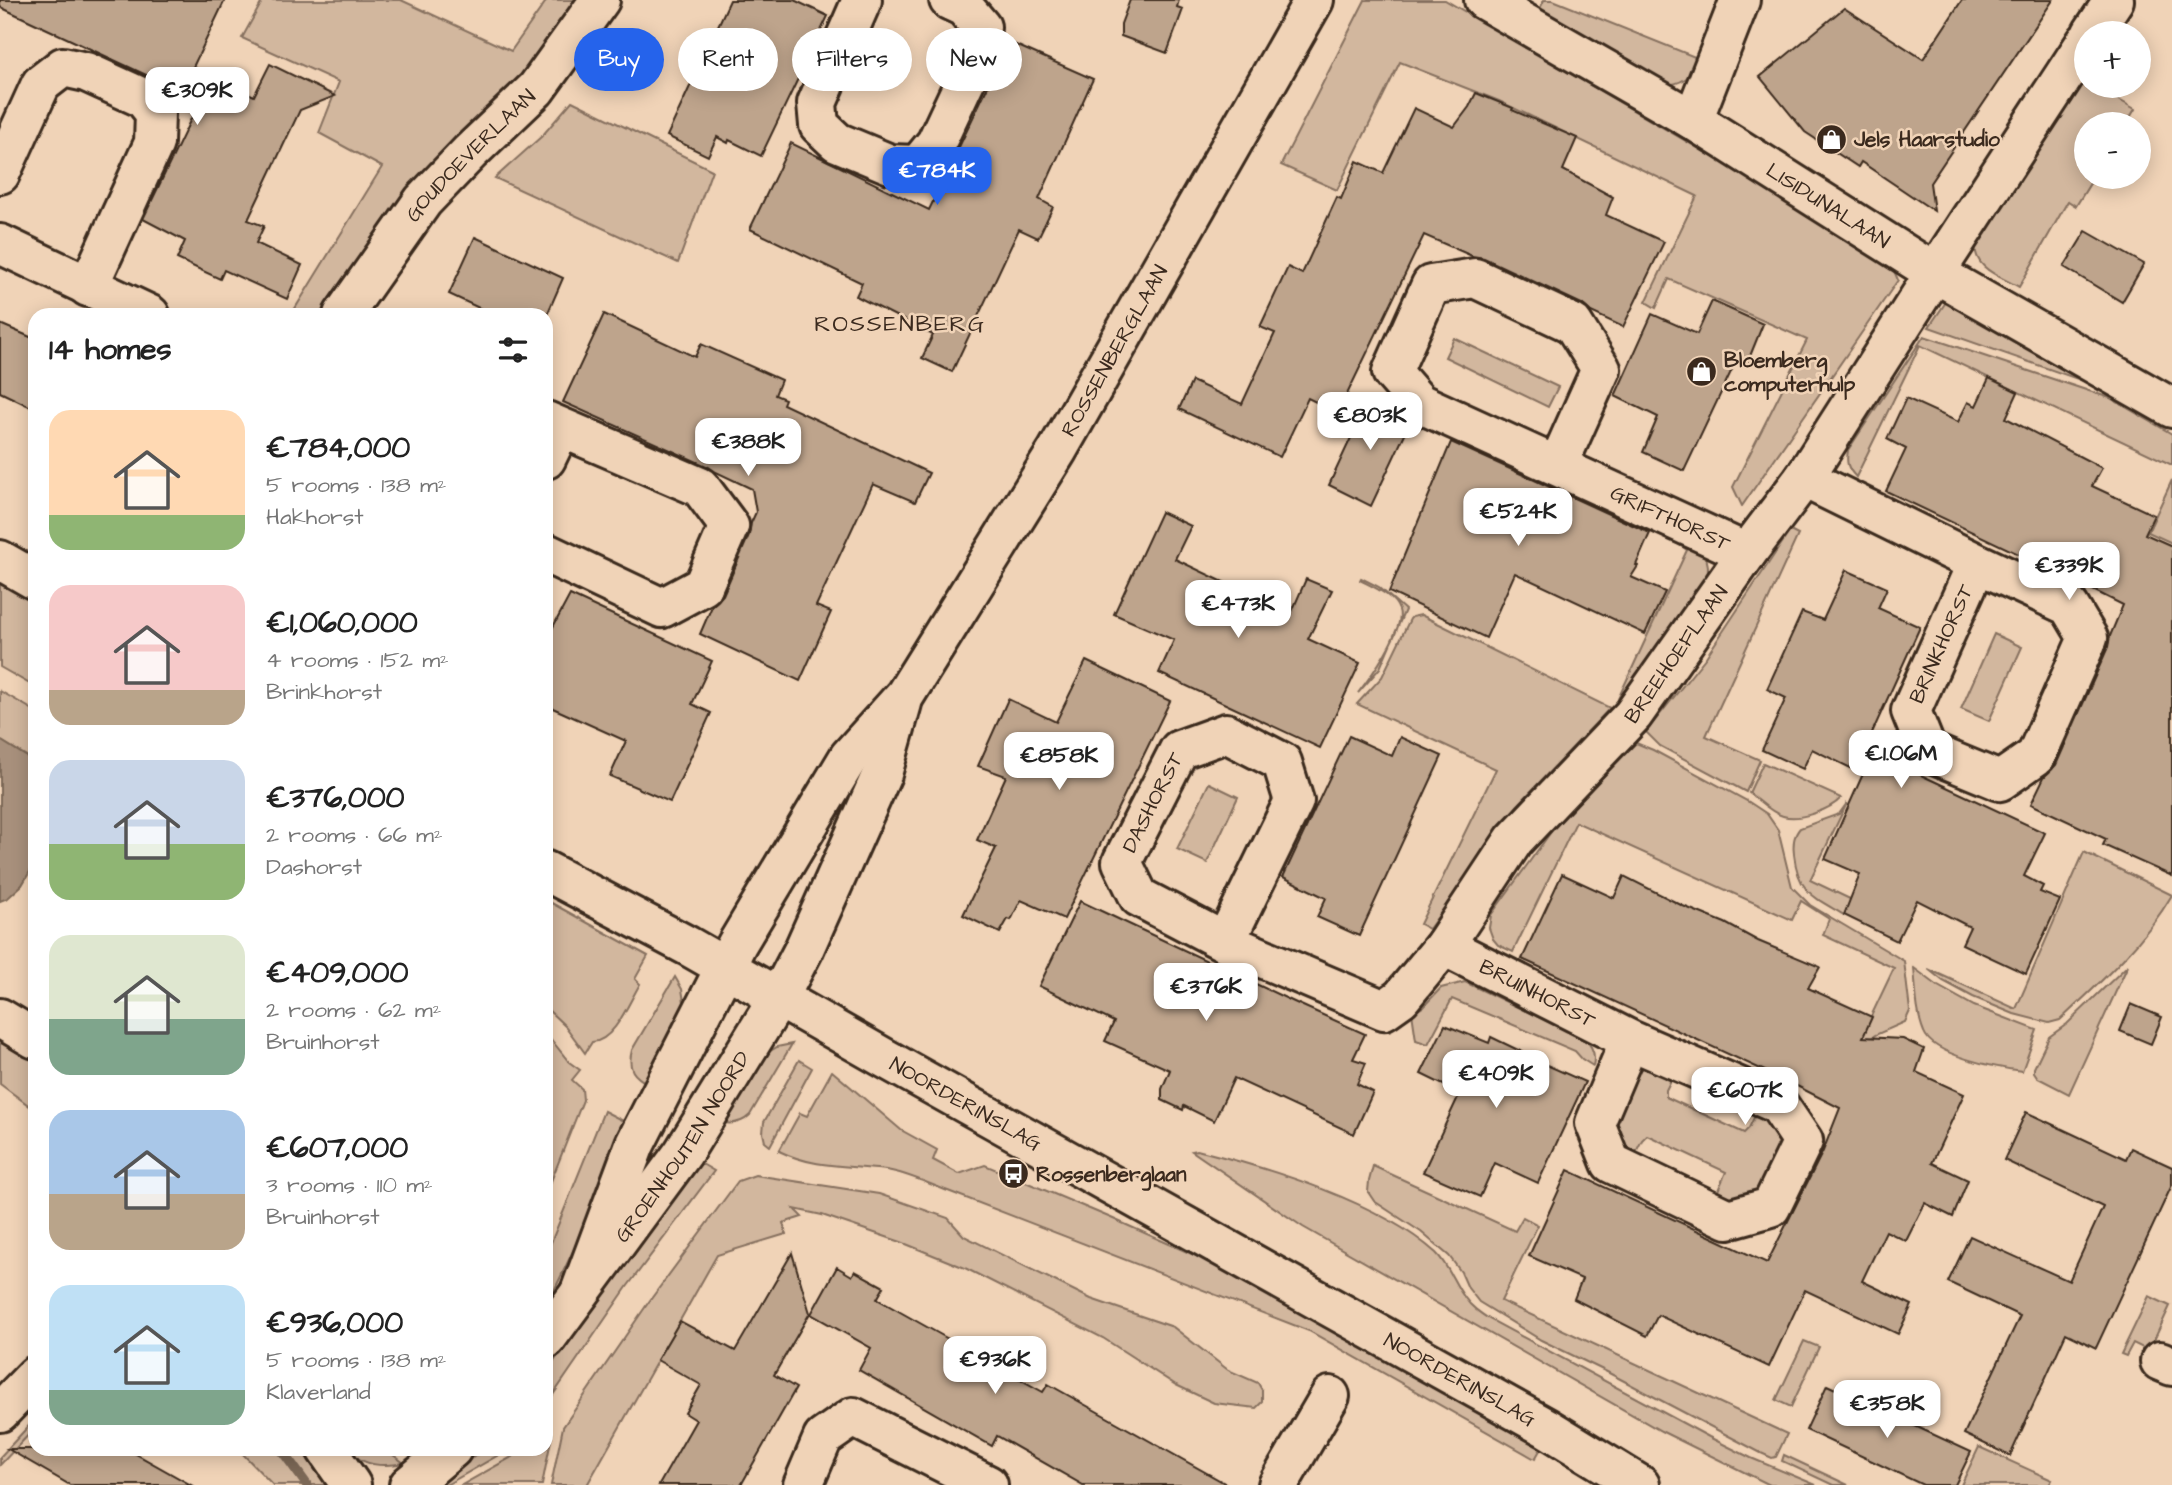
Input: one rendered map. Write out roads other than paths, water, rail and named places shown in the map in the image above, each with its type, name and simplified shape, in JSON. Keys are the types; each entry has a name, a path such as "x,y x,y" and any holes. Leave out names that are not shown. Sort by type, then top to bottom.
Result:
{"street":[{"name":"GOUDOEVERLAAN","path":"348,308 424,201 470,152 536,89 600,0"},
{"path":"862,0 817,103 819,125 837,142 890,164 918,164 936,142 979,51 981,27 964,7 949,0"},
{"name":"ROSSENBERGLAAN","path":"724,967 849,757 905,695 1057,451 1314,0"},
{"name":"LISIDUNALAAN","path":"1484,0 1693,120 1935,272 2172,408"},
{"path":"1693,120 1740,0"},
{"path":"2100,21 2114,0"},
{"name":"BREEHOEFLAAN","path":"1384,1010 1401,998 1444,946 1514,841 1633,715 1747,553 1804,478 2074,60"},
{"path":"0,174 41,85 63,67 86,72 144,98 155,113 154,143 88,287"},
{"path":"0,244 134,308"},
{"name":"GRIFTHORST","path":"1558,465 1601,369 1573,324 1475,278 1431,285 1392,372 1419,403 1747,553"},
{"path":"553,437 700,487 729,526 703,586 662,608 553,556"},
{"name":"BRINKHORST","path":"1804,478 1977,564 2069,606 2088,638 2036,756 2000,781 1927,751 1911,711 1977,564"},
{"path":"0,560 28,576"},
{"name":"ROSSENBERGLAAN","path":"779,997 804,949 882,774 905,695"},
{"name":"DASHORST","path":"1225,942 1294,801 1282,762 1226,733 1179,750 1122,862 1139,897 1225,942 1384,1010"},
{"name":"NOORDERINSLAG","path":"553,875 779,997 1547,1428 1640,1485"},
{"name":"BRUINHORST","path":"1444,946 1630,1040 1778,1104 1803,1141 1771,1208 1728,1219 1611,1163 1595,1123 1630,1040"},
{"name":"GROENHOUTEN NOORD","path":"580,1292 635,1143 724,967"},
{"name":"GROENHOUTEN NOORD","path":"553,1329 703,1124 779,997"},
{"path":"0,1018 28,1035"},
{"path":"0,1412 28,1383"},
{"path":"1278,1485 1330,1396"},
{"path":"803,1485 823,1438 853,1417 988,1485"},
{"path":"331,1456 351,1485"},
{"path":"409,1485 444,1456"}],"waterway":[{"path":"286,1456 307,1485"}],"place":[{"name":"Jels Haarstudio","path":"1831,139"},
{"name":"Bloemberg computerhulp","path":"1701,372"},
{"name":"Rossenberglaan","path":"1013,1174"}],"district":[{"name":"ROSSENBERG","path":"900,324"}]}
